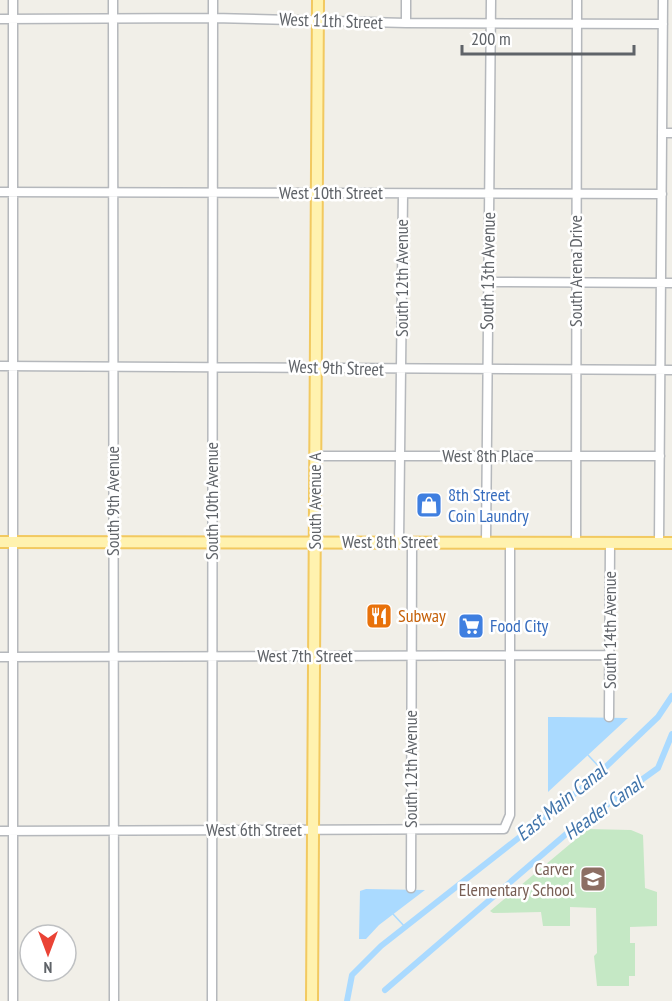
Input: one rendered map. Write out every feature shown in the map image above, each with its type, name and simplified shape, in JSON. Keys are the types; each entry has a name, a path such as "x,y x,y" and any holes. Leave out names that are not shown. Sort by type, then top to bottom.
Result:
{"main road":[{"name":"South Avenue A","path":"312,1001 318,0"},
{"name":"West 8th Street","path":"0,542 672,543"}],"street":[{"path":"13,0 13,1001"},
{"name":"South 9th Avenue","path":"112,0 114,1001"},
{"name":"South 10th Avenue","path":"212,1001 213,0"},
{"path":"406,0 406,23"},
{"name":"South 13th Avenue","path":"486,542 491,0"},
{"name":"South Arena Drive","path":"576,542 577,0"},
{"path":"659,543 663,0"},
{"name":"West 11th Street","path":"0,19 213,18 406,23 663,24"},
{"path":"662,133 672,133"},
{"name":"West 10th Street","path":"0,192 662,194"},
{"name":"South 12th Avenue","path":"399,542 403,194"},
{"path":"488,282 672,283"},
{"name":"West 9th Street","path":"0,366 672,370"},
{"name":"West 8th Place","path":"315,456 660,456"},
{"name":"South 12th Avenue","path":"411,888 412,542"},
{"path":"510,542 510,656"},
{"name":"South 14th Avenue","path":"609,717 610,543"},
{"name":"West 7th Street","path":"0,657 610,655"},
{"name":"West 6th Street","path":"0,831 499,831 507,826 510,815 510,656"}],"green space":[{"path":"588,829 631,830 643,835 645,888 657,892 657,926 630,927 630,943 635,943 635,976 629,976 629,986 597,986 594,956 597,953 596,908 570,907 570,926 543,926 541,912 493,913 490,911"}],"water":[{"path":"548,717 559,717 628,718 548,792"},
{"path":"366,889 425,890 379,925 366,939 359,939 360,891"}],"waterway":[{"name":"East Main Canal","path":"347,1001 352,975 381,946 591,781 658,717 672,696"},
{"name":"Header Canal","path":"385,990 565,835 658,768 672,734"},
{"path":"588,755 602,770"},
{"path":"393,914 405,927"}],"place":[{"name":"8th Street Coin Laundry","path":"429,505"},
{"name":"Subway","path":"379,616"},
{"name":"Food City","path":"471,626"},
{"name":"Carver Elementary School","path":"593,879"}]}
